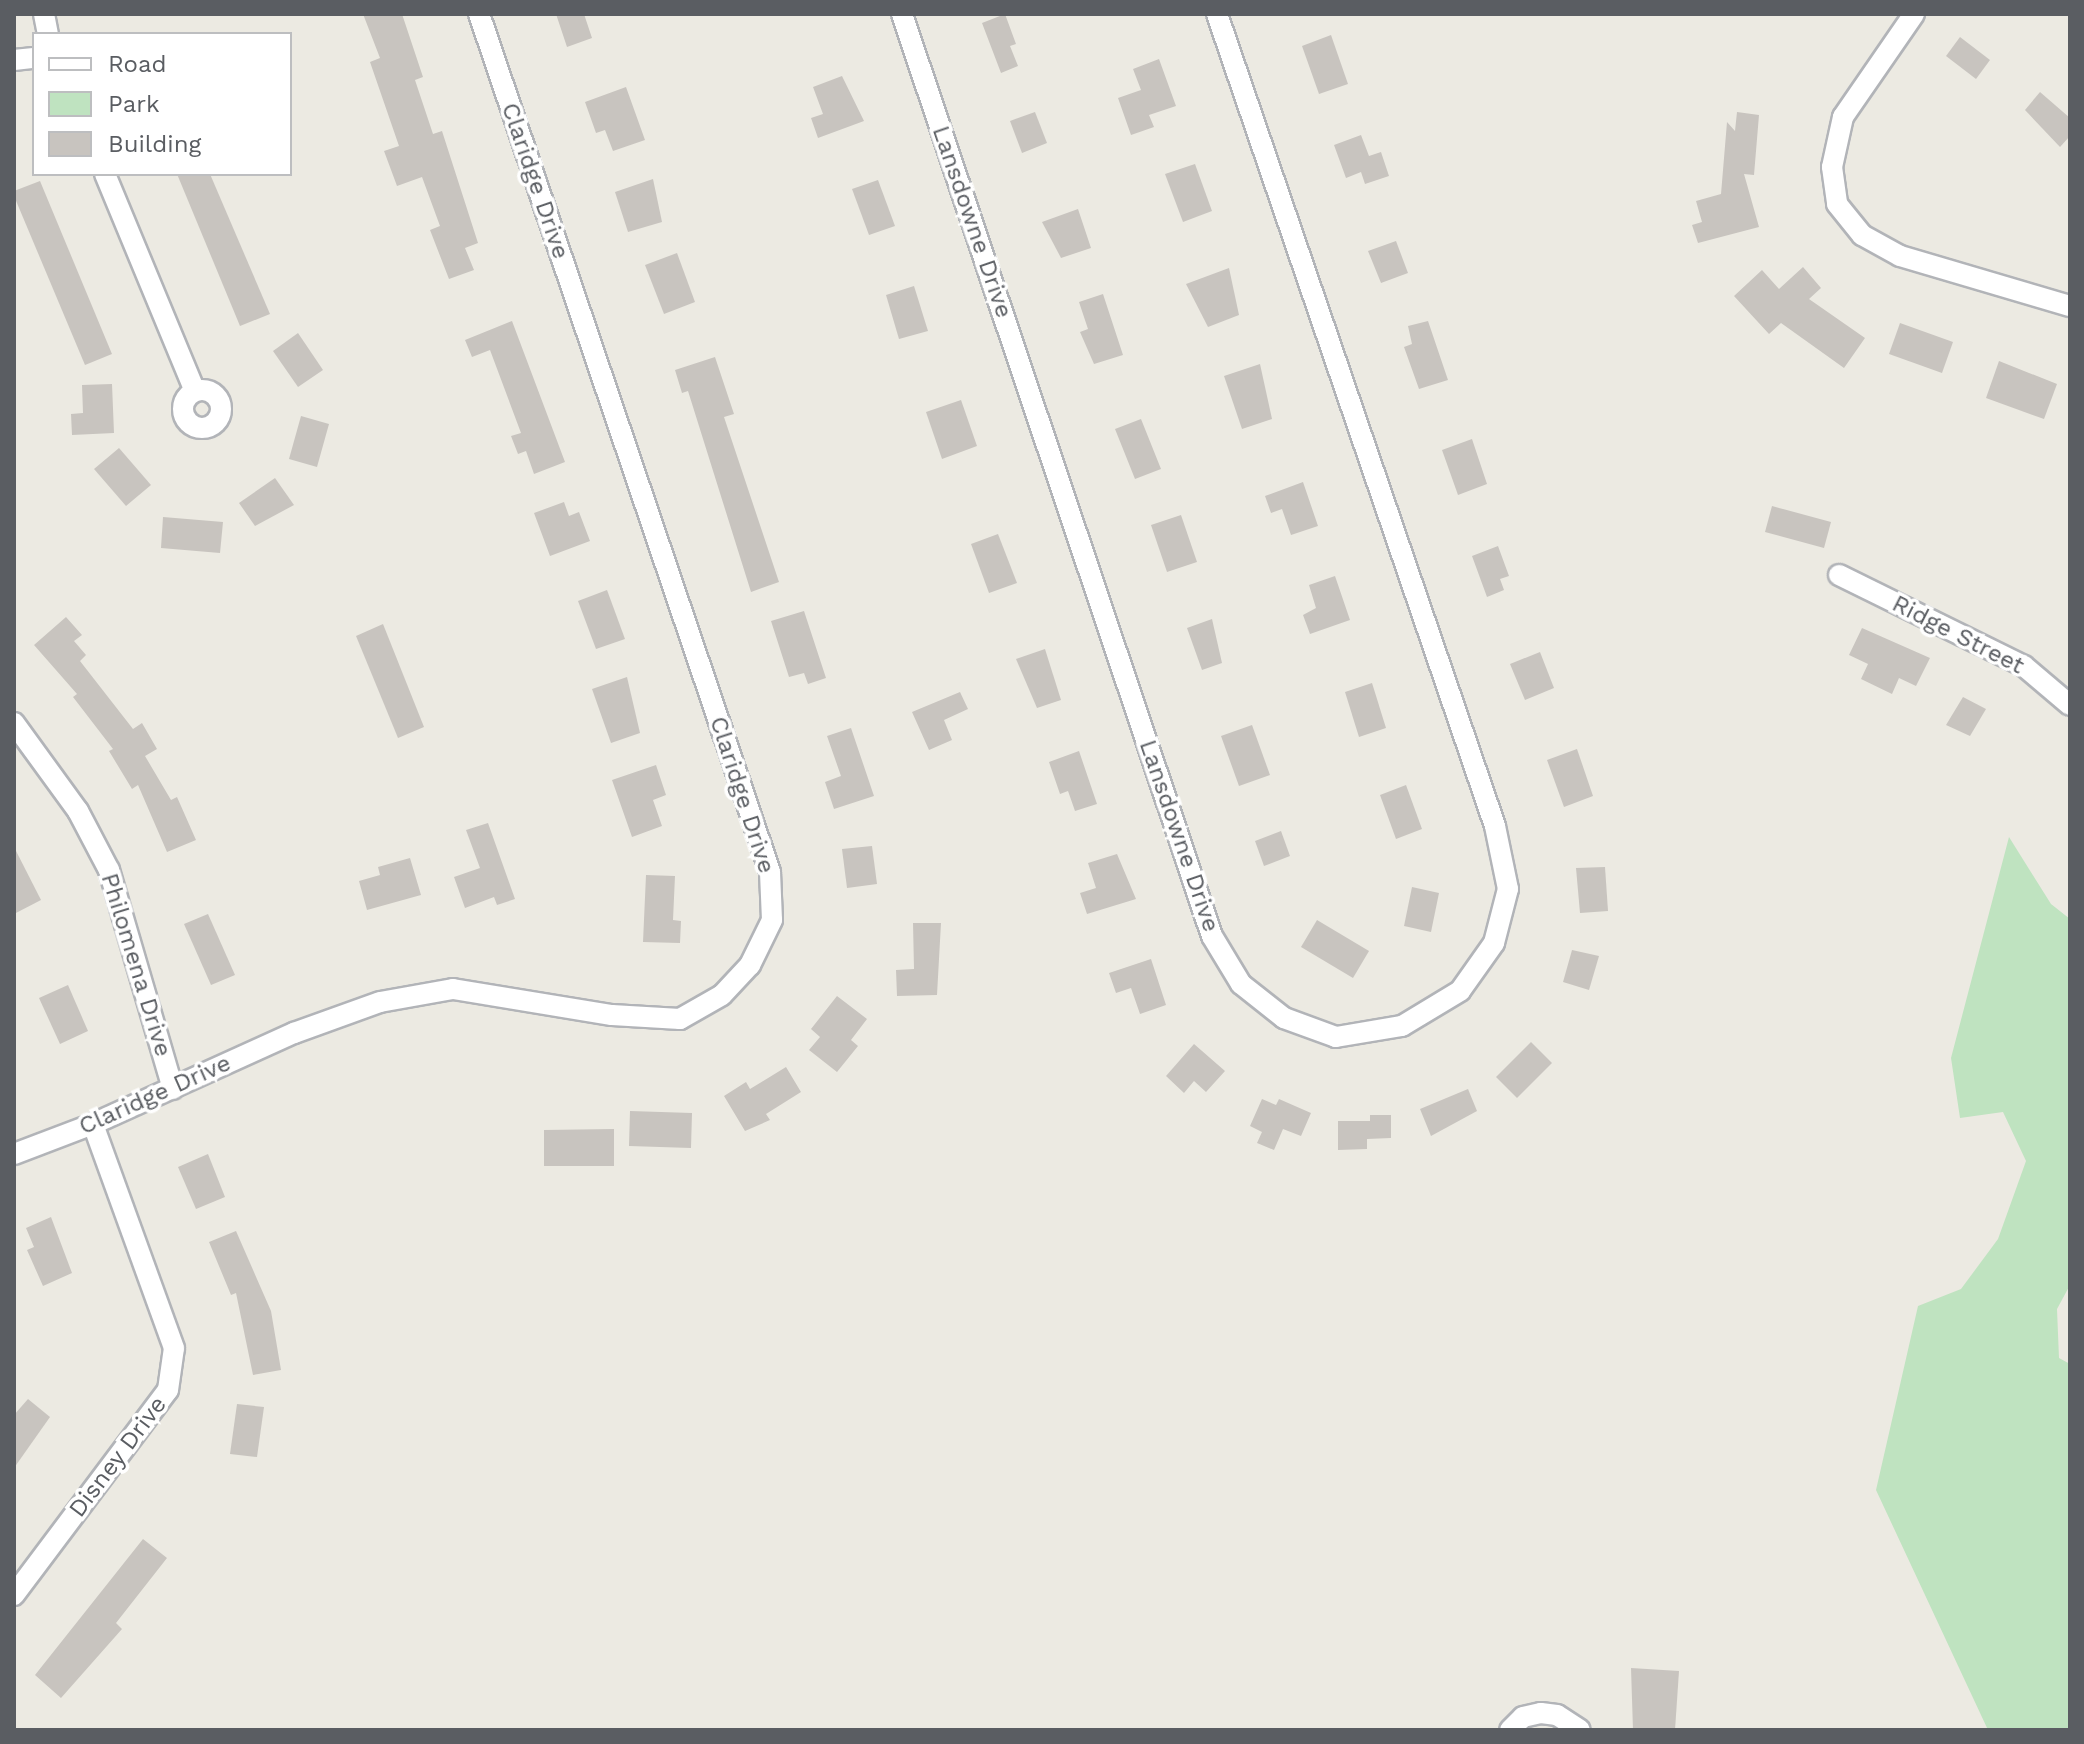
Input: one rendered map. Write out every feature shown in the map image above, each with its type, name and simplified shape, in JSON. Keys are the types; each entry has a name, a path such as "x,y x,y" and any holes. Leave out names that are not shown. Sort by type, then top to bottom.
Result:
{"street":[{"name":"Claridge Drive","path":"14,1154 93,1124 294,1033 380,1002 453,989 612,1015 680,1019 722,995 750,965 772,920 770,872 479,14"},
{"name":"Lansdowne Drive","path":"902,14 1212,936 1241,984 1284,1018 1336,1037 1402,1026 1460,991 1494,943 1508,889 1495,826 1217,14"},
{"path":"1914,14 1843,117 1832,167 1837,204 1862,235 1900,256 2070,306"},
{"path":"106,176 195,391"},
{"name":"Ridge Street","path":"1839,575 2024,666 2070,705"},
{"name":"Philomena Drive","path":"14,723 78,811 109,870 173,1089"},
{"name":"Disney Drive","path":"14,1595 168,1390 174,1348 93,1124"},
{"path":"1510,1730 1523,1717 1541,1713 1557,1715 1580,1730"}],"green space":[{"path":"2009,837 2051,904 2070,919 2070,1285 2057,1309 2059,1358 2070,1364 2070,1730 1988,1730 1876,1490 1918,1306 1961,1289 1998,1239 2026,1161 2003,1112 1960,1118 1951,1058"}],"building":[{"path":"363,14 402,14 423,77 415,80 433,134 442,131 478,243 465,248 474,270 449,279 430,230 440,226 422,177 397,186 384,151 399,146 370,62 380,58"},
{"path":"556,14 584,14 592,38 567,47"},
{"path":"1005,14 1016,44 1010,46 1018,66 1001,73 982,23"},
{"path":"1331,35 1348,84 1319,94 1302,46"},
{"path":"1960,37 1990,60 1976,79 1946,56"},
{"path":"1159,59 1176,106 1149,115 1154,127 1131,135 1118,98 1141,90 1133,69"},
{"path":"842,76 864,121 818,138 811,118 823,114 813,87"},
{"path":"626,87 645,140 613,151 605,130 596,133 585,102"},
{"path":"2040,92 2070,118 2070,136 2060,147 2025,110"},
{"path":"1035,112 1047,143 1022,153 1010,121"},
{"path":"1737,112 1759,115 1754,175 1744,174 1759,227 1698,243 1692,225 1702,222 1696,201 1721,194 1727,122 1735,131"},
{"path":"1361,135 1369,156 1381,152 1389,176 1365,184 1361,172 1346,178 1334,145"},
{"path":"1195,164 1212,211 1183,222 1165,174"},
{"path":"178,176 211,176 270,314 240,326"},
{"path":"653,179 662,222 628,232 615,192"},
{"path":"878,180 895,226 869,235 852,189"},
{"path":"40,181 112,354 85,365 14,196 14,191"},
{"path":"1078,209 1091,248 1061,258 1042,222"},
{"path":"1396,241 1408,273 1381,283 1368,251"},
{"path":"677,253 695,302 664,314 645,265"},
{"path":"1803,267 1821,288 1809,299 1865,338 1844,368 1781,323 1769,334 1734,296 1762,270 1779,289"},
{"path":"1229,268 1239,315 1208,327 1186,284"},
{"path":"914,286 928,331 899,339 886,295"},
{"path":"1103,294 1123,355 1094,364 1080,332 1088,329 1079,302"},
{"path":"512,321 565,462 534,474 526,451 518,454 511,436 521,433 490,350 472,357 465,340"},
{"path":"1428,321 1448,380 1419,389 1404,347 1412,344 1408,326"},
{"path":"1900,323 1953,342 1942,373 1889,354"},
{"path":"298,333 323,370 298,387 273,351"},
{"path":"715,357 734,414 724,417 779,582 751,592 688,391 682,393 675,370"},
{"path":"1999,361 2057,384 2044,419 1986,398"},
{"path":"1260,364 1272,419 1242,429 1224,376"},
{"path":"112,384 114,433 72,435 71,414 83,413 82,385"},
{"path":"961,400 977,446 942,459 926,412"},
{"path":"301,416 329,424 317,467 289,459"},
{"path":"1141,419 1161,469 1135,479 1115,429"},
{"path":"1472,439 1487,484 1458,495 1442,450"},
{"path":"119,448 151,485 126,506 94,469"},
{"path":"275,478 294,505 255,526 239,503"},
{"path":"1303,482 1318,526 1291,535 1282,509 1271,513 1265,496"},
{"path":"564,502 569,516 579,512 590,541 550,556 534,513"},
{"path":"1772,506 1831,522 1824,548 1765,532"},
{"path":"1181,515 1197,562 1167,572 1151,525"},
{"path":"163,517 223,522 220,553 161,548"},
{"path":"998,534 1017,583 989,593 971,544"},
{"path":"1498,546 1509,576 1500,579 1504,590 1487,597 1472,556"},
{"path":"1335,576 1350,620 1310,634 1303,615 1316,608 1309,585"},
{"path":"607,590 625,639 596,649 578,601"},
{"path":"804,611 826,678 808,684 804,673 789,677 771,621"},
{"path":"66,617 82,635 74,641 86,655 80,661 133,729 142,723 157,749 145,756 171,800 177,797 196,840 167,852 138,785 132,789 109,751 113,749 73,697 77,694 34,645"},
{"path":"1212,619 1222,663 1202,670 1187,628"},
{"path":"383,624 424,727 398,738 356,636"},
{"path":"1862,628 1930,658 1916,686 1899,678 1892,694 1861,679 1868,664 1849,655"},
{"path":"1045,649 1061,700 1037,708 1016,659"},
{"path":"1540,652 1554,688 1525,700 1510,664"},
{"path":"627,677 640,733 611,743 592,689"},
{"path":"1372,683 1386,728 1359,737 1345,692"},
{"path":"960,692 968,709 944,720 952,740 929,750 912,712"},
{"path":"1963,697 1986,709 1970,736 1946,725"},
{"path":"1252,725 1270,775 1239,786 1221,736"},
{"path":"851,728 874,796 834,809 825,782 841,776 827,736"},
{"path":"1577,749 1593,796 1564,807 1547,760"},
{"path":"1079,751 1097,804 1075,811 1068,791 1060,794 1049,762"},
{"path":"656,765 666,795 653,800 662,826 632,837 612,780"},
{"path":"1406,785 1422,829 1396,839 1380,795"},
{"path":"488,823 515,899 497,905 494,897 465,908 454,877 480,868 466,830"},
{"path":"1281,831 1290,856 1264,866 1255,841"},
{"path":"872,846 877,884 847,888 842,849"},
{"path":"14,847 41,900 14,914"},
{"path":"1117,854 1136,899 1087,914 1080,893 1096,888 1088,863"},
{"path":"410,858 421,895 367,910 359,881 380,875 378,867"},
{"path":"1605,867 1608,911 1580,913 1576,868"},
{"path":"646,875 675,876 673,920 681,921 680,943 643,942"},
{"path":"1412,887 1439,893 1431,932 1404,926"},
{"path":"208,914 235,975 211,985 184,924"},
{"path":"1317,920 1369,951 1353,978 1301,947"},
{"path":"913,923 941,923 937,995 897,996 896,970 914,969"},
{"path":"1572,950 1599,956 1589,990 1563,982"},
{"path":"1151,959 1166,1005 1140,1014 1131,988 1116,993 1109,973"},
{"path":"68,985 88,1031 60,1044 39,998"},
{"path":"837,996 867,1019 851,1040 858,1046 837,1072 809,1050 820,1037 811,1029"},
{"path":"1531,1042 1552,1063 1517,1098 1496,1077"},
{"path":"1194,1044 1225,1071 1206,1092 1194,1081 1184,1093 1166,1076"},
{"path":"786,1067 801,1092 766,1114 770,1120 745,1131 724,1096 746,1082 750,1089"},
{"path":"1468,1089 1477,1111 1431,1136 1420,1109"},
{"path":"1262,1099 1276,1105 1279,1099 1311,1113 1301,1136 1283,1129 1274,1150 1257,1143 1262,1132 1250,1126"},
{"path":"630,1111 692,1113 691,1148 629,1146"},
{"path":"1370,1115 1391,1115 1391,1138 1367,1139 1367,1149 1338,1150 1338,1121 1370,1121"},
{"path":"614,1129 614,1166 544,1166 544,1130"},
{"path":"208,1154 225,1197 196,1209 178,1167"},
{"path":"51,1217 72,1273 43,1286 27,1250 34,1247 26,1228"},
{"path":"236,1231 271,1311 281,1370 253,1375 236,1293 231,1295 209,1242"},
{"path":"28,1399 50,1417 14,1468 14,1415"},
{"path":"237,1404 264,1407 257,1457 230,1454"},
{"path":"143,1539 167,1558 116,1623 122,1629 61,1698 35,1675"},
{"path":"1631,1668 1679,1671 1675,1730 1633,1730"}]}
